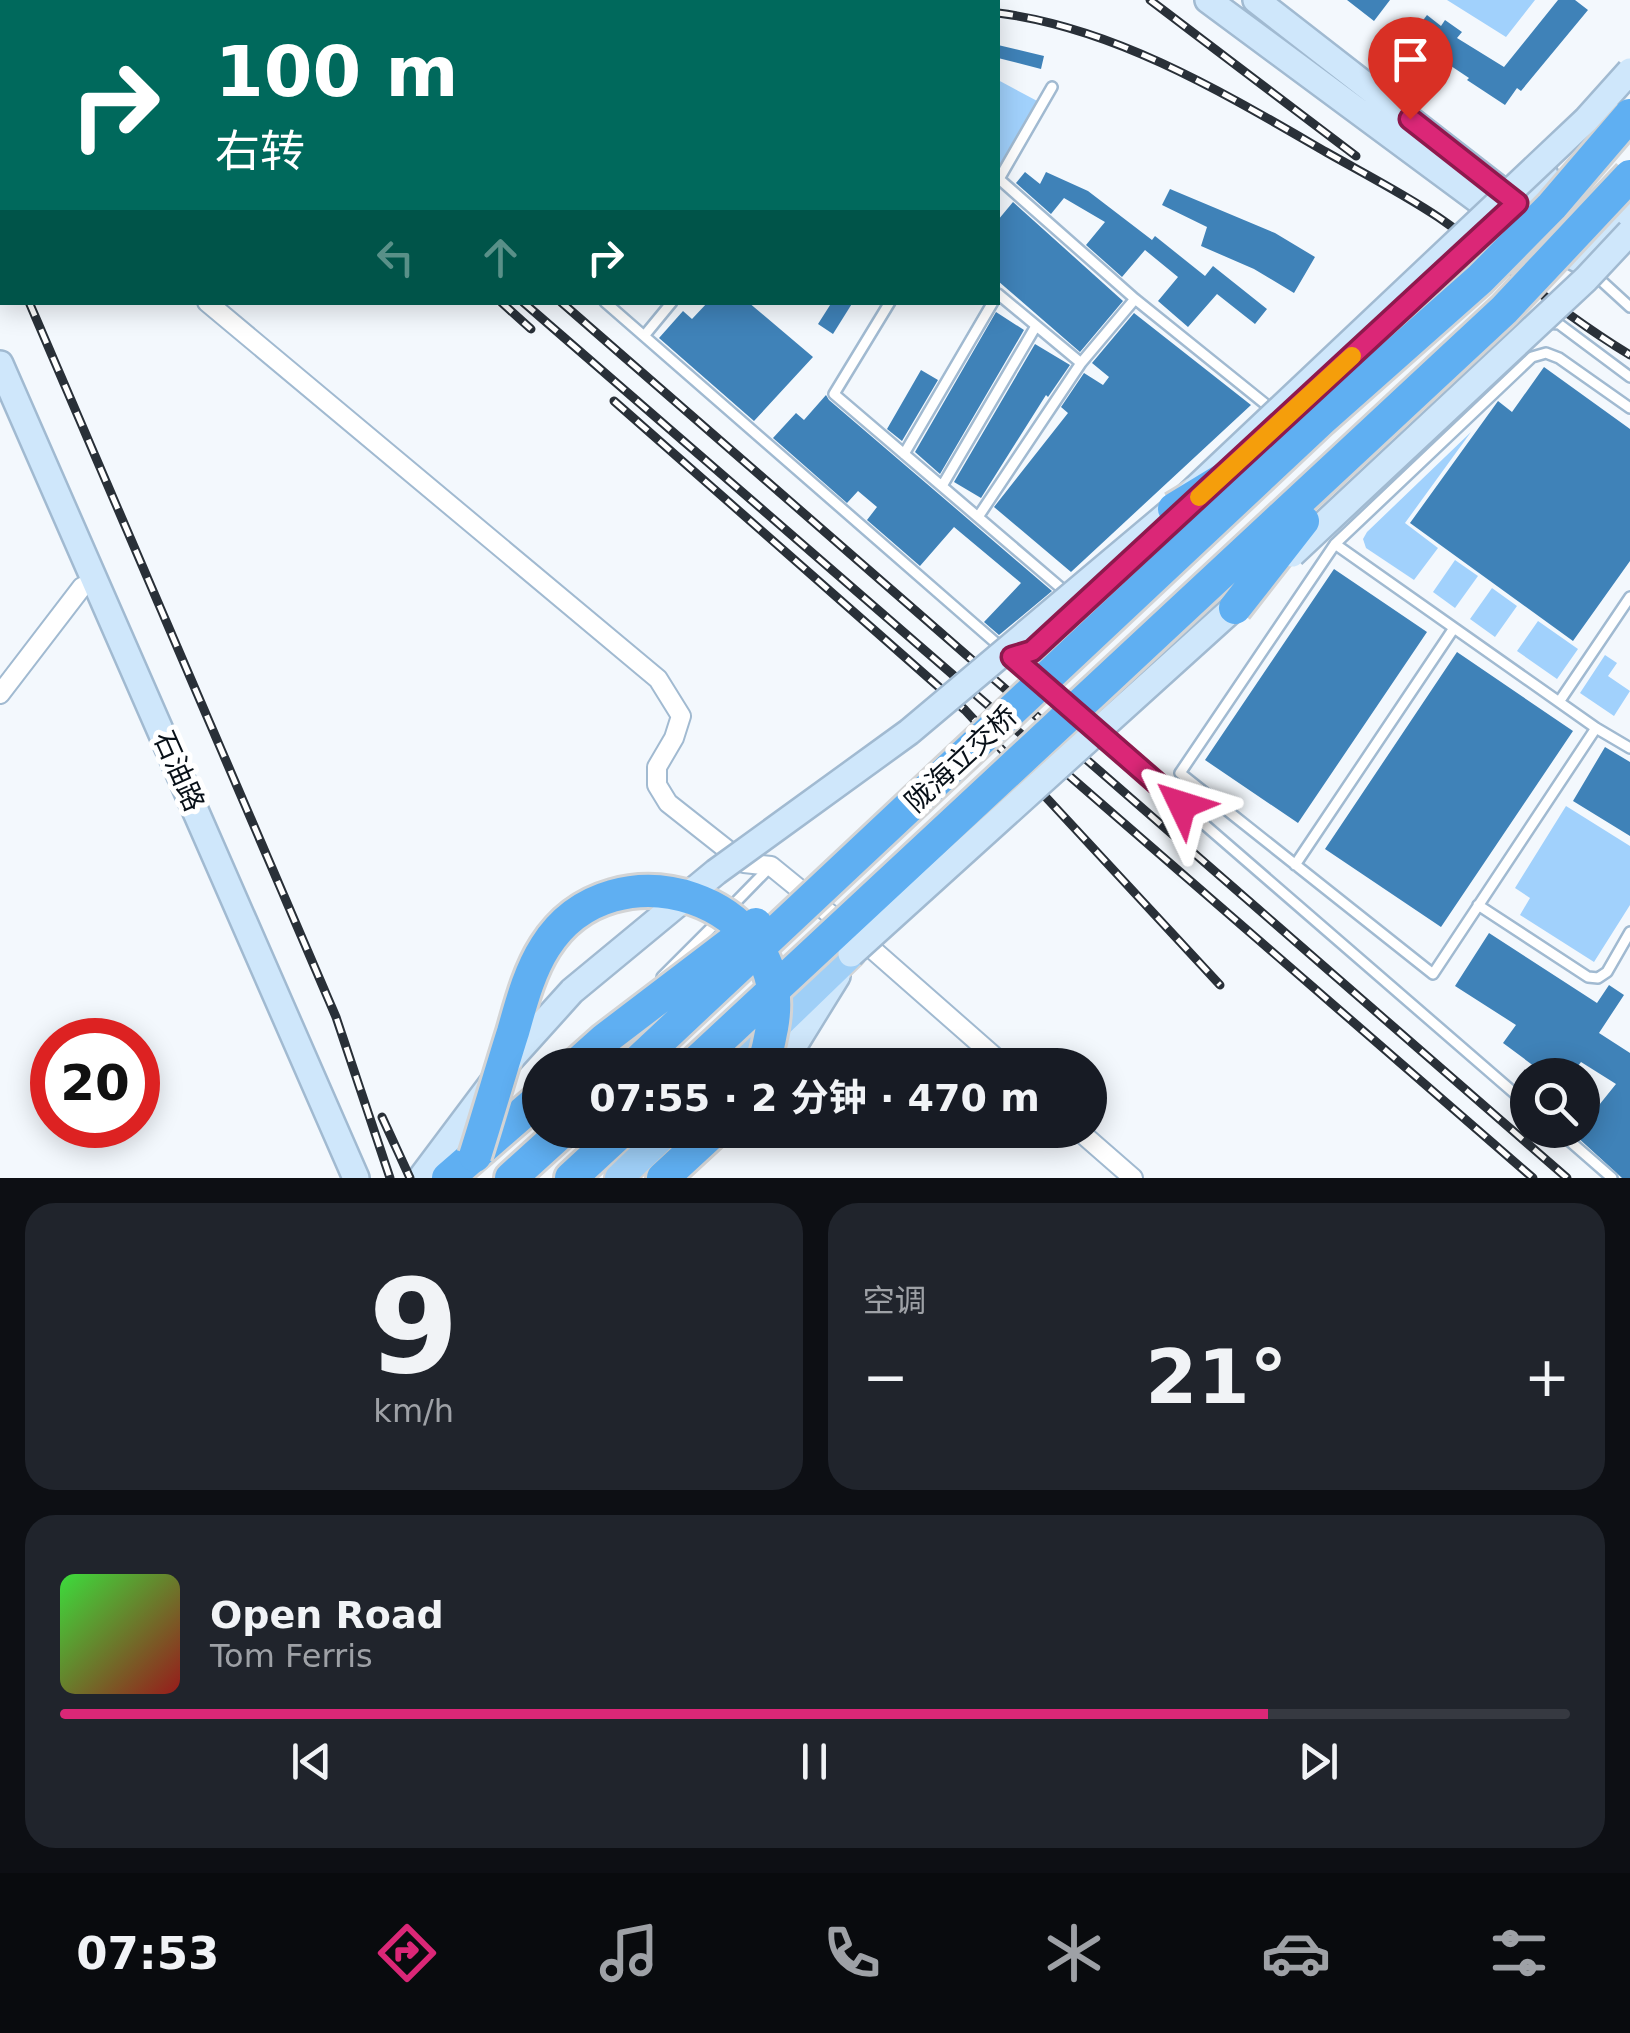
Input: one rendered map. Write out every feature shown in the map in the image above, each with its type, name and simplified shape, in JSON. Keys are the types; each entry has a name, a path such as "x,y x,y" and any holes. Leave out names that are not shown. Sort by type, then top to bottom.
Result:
{"highway":[{"name":"陇海立交桥","path":"652,1048 1321,420 1480,279 1552,206 1630,115"},
{"name":"陇海立交桥","path":"711,1048 1366,438 1572,253 1630,176"},
{"path":"1174,509 1321,420"},
{"path":"1235,608 1366,438"},
{"path":"598,1048 948,772"},
{"path":"470,1167 525,992 546,946 590,904 611,895 639,890 698,899 719,909 750,937 766,965 774,996 766,1048"},
{"path":"448,1178 470,1167 522,1117"},
{"path":"511,1178 544,1148"},
{"path":"571,1178 604,1148"},
{"path":"663,1178 696,1148"}],"main road":[{"path":"1208,0 1502,217 1572,253 1630,202"},
{"path":"1256,0 1502,217"},
{"path":"421,1178 508,1062 586,979 716,872 910,732 1174,509 1586,120 1630,71"},
{"path":"1502,217 1630,88"},
{"path":"754,1048 851,954 1235,608 1586,279 1630,232"},
{"name":"石油路","path":"0,364 338,1178"},
{"name":"石油路","path":"0,401 89,584 356,1178"},
{"path":"793,1048 851,954"},
{"path":"619,1178 650,1148"},
{"path":"684,1178 715,1148"}],"street":[{"path":"211,305 658,679 681,716 674,738 657,766 657,785 668,803 744,863 771,866 985,1048"},
{"path":"0,694 89,584"},
{"path":"1099,1148 1133,1178"}],"lane":[{"path":"1000,176 1052,88"},
{"path":"1000,181 1134,299 1284,419"},
{"path":"1572,253 1630,307"},
{"path":"1000,297 1081,363"},
{"path":"1012,657 1032,651 1416,297"},
{"path":"978,517 1081,363 1134,299"},
{"path":"609,305 1510,1088"},
{"path":"644,336 670,305"},
{"path":"888,305 834,394 1081,606"},
{"path":"904,454 992,305"},
{"path":"1096,730 1546,322 1560,324 1630,376"},
{"path":"942,486 1036,326"},
{"path":"1596,728 1432,974 1180,773 1335,544 1532,357 1546,354 1559,358 1630,408"},
{"path":"1335,544 1630,748"},
{"path":"1559,702 1630,597"},
{"path":"1295,865 1454,628"},
{"path":"660,980 771,866"},
{"path":"1478,905 1588,977 1598,978 1607,972 1630,932"},
{"path":"593,1048 646,994"},
{"path":"1578,1148 1612,1178"}],"shaded area":[{"path":"1447,0 1535,0 1506,37"},
{"path":"1000,81 1041,103 1000,170"},
{"path":"1471,432 1405,523 1438,548 1414,580 1366,548 1363,539"},
{"path":"1455,560 1478,576 1455,608 1433,592"},
{"path":"1492,588 1517,606 1495,637 1470,619"},
{"path":"1538,621 1578,649 1557,679 1517,651"},
{"path":"1605,655 1617,663 1608,676 1630,691 1614,716 1580,693"},
{"path":"1566,806 1630,846 1630,905 1594,962 1520,915 1530,898 1515,888"}],"building":[{"path":"1347,0 1390,0 1374,21"},
{"path":"1558,0 1575,0 1588,10 1505,105 1421,46 1423,43 1412,35 1427,15 1441,26 1445,20 1462,32 1457,38 1504,67"},
{"path":"1000,45 1044,56 1041,69 1000,59"},
{"path":"1025,172 1040,184 1046,172 1088,191 1205,276 1213,266 1267,309 1255,324 1217,294 1188,327 1158,301 1178,277 1145,250 1122,277 1086,245 1105,222 1064,198 1051,214 1016,183"},
{"path":"1170,189 1275,233 1315,257 1294,293 1254,269 1201,246 1207,227 1162,205"},
{"path":"1013,202 1123,301 1080,352 1000,283 1000,218"},
{"path":"705,305 752,305 813,357 754,421 659,338 683,311 692,319"},
{"path":"830,305 851,305 833,334 818,324"},
{"path":"996,312 1024,330 940,474 915,452"},
{"path":"1134,313 1251,405 1071,572 994,507 1068,413 1061,407 1084,373 1103,385 1109,377 1092,363"},
{"path":"1035,344 1070,365 1046,395 981,498 954,482"},
{"path":"1544,367 1630,429 1630,561 1573,641 1410,523 1498,401 1512,412"},
{"path":"921,370 938,380 902,441 887,429"},
{"path":"826,395 1052,591 999,635 984,622 1021,583 954,527 920,566 867,520 877,507 858,491 847,503 773,438 796,413 804,420"},
{"path":"1334,569 1427,632 1298,823 1205,760"},
{"path":"1457,652 1573,731 1441,927 1325,849"},
{"path":"1605,747 1630,762 1630,836 1573,801"},
{"path":"1489,933 1597,1003 1609,985 1624,995 1599,1033 1630,1053 1630,1178 1622,1178 1589,1148 1600,1148 1600,1104 1616,1084 1600,1074 1600,1058 1523,1058 1503,1043 1516,1025 1455,986"}],"railway":[{"path":"1150,0 1356,156"},
{"path":"1000,13 1085,33 1209,86 1438,217 1630,355"},
{"path":"30,305 336,1017 390,1178"},
{"path":"504,305 531,329"},
{"path":"526,305 1533,1178"},
{"path":"564,305 1567,1178"},
{"path":"614,401 965,710 1220,985"},
{"path":"382,1117 410,1178"}],"slow traffic":[{"path":"1199,497 1352,356"}],"route":[{"path":"1182,805 1012,657 1032,651 1517,203 1410,119"}]}
